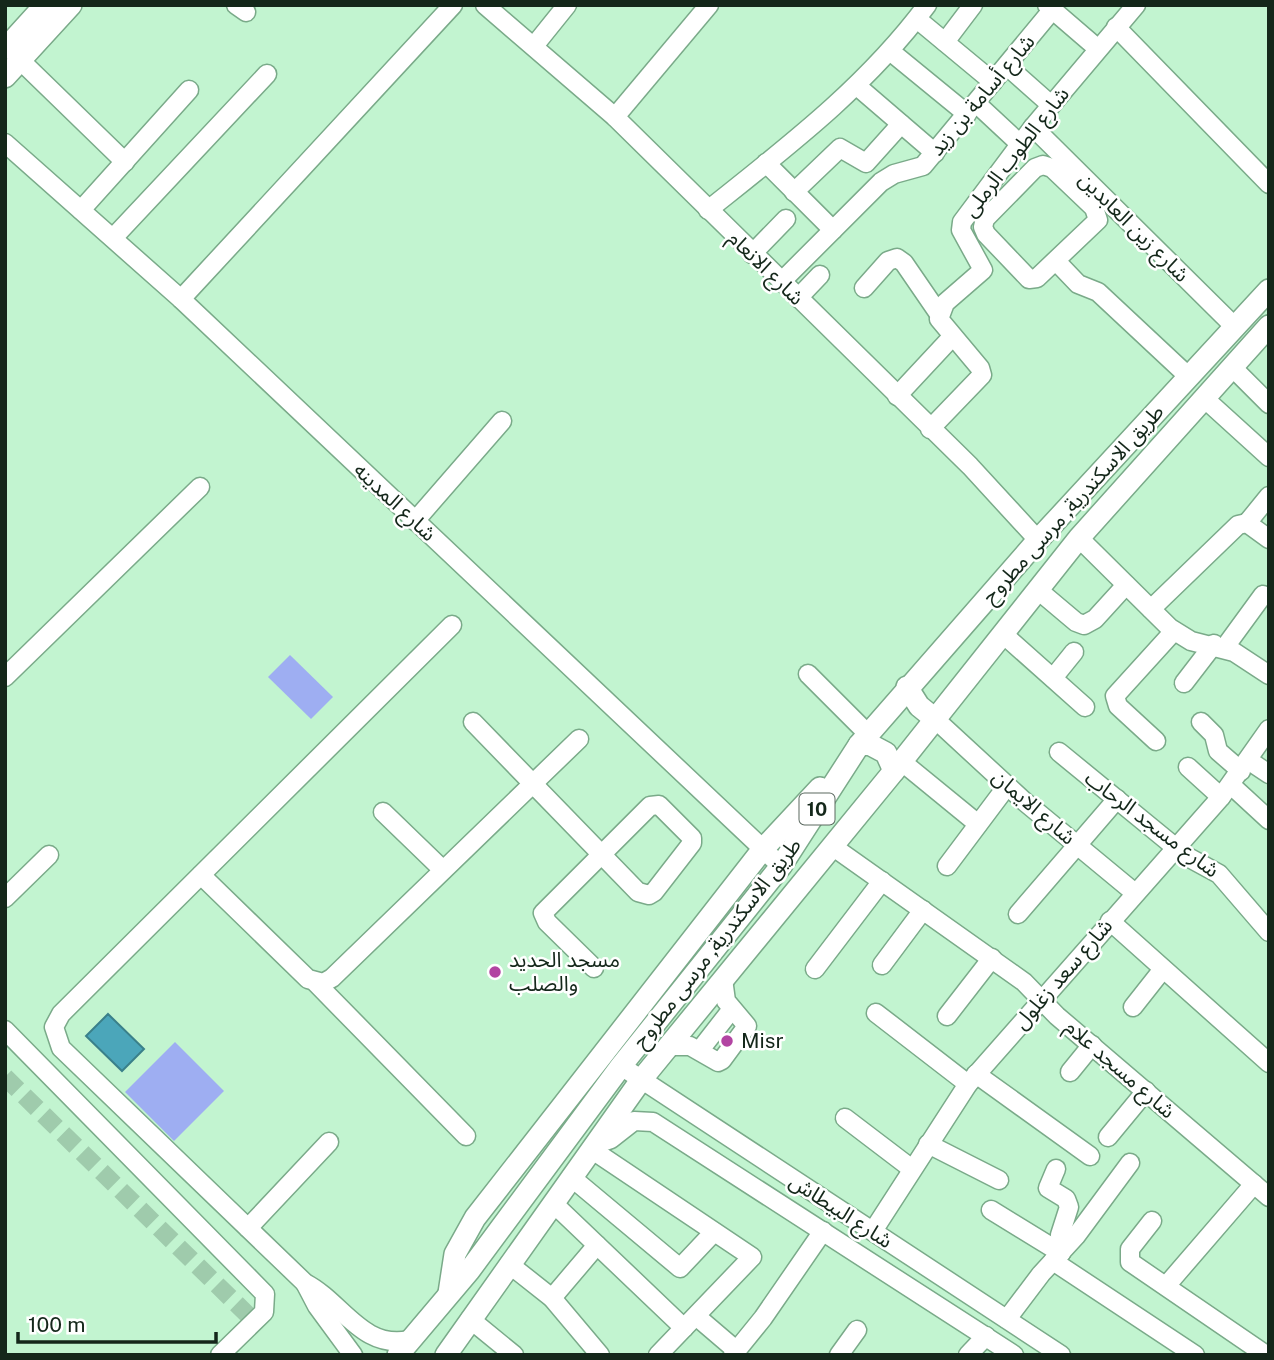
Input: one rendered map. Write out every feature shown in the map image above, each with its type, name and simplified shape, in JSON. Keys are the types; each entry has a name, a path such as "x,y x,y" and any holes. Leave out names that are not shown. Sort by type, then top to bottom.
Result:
{"main road":[{"path":"5,77 12,55 45,5"},
{"path":"12,55 71,5"},
{"name":"طريق الاسكندرية, مرسى مطروح","path":"403,1347 487,1247 621,1066 781,866 864,739 1038,541 1269,290"},
{"name":"طريق الاسكندرية, مرسى مطروح","path":"446,1355 641,1080 898,766 1079,538 1269,326"},
{"path":"907,687 919,706 935,719"},
{"path":"864,739 887,753 898,766"},
{"path":"449,1293 455,1254 475,1218 762,849 845,766"}],"street":[{"path":"181,299 453,5"},
{"name":"شارع الانعام","path":"485,5 615,117 998,496 1038,541"},
{"path":"534,46 567,5"},
{"path":"615,117 709,5"},
{"path":"945,42 973,5"},
{"name":"شارع الطوب الرملى","path":"939,314 945,303 982,272 961,225 1033,127 1136,5"},
{"path":"1058,9 1097,48"},
{"name":"شارع أسامة بن زيد","path":"781,282 881,182 894,174 917,170 935,153 1058,9"},
{"path":"708,210 857,86 922,12 945,42 993,82"},
{"path":"1116,27 1269,184"},
{"path":"890,51 1020,144"},
{"path":"12,55 125,162"},
{"path":"1007,66 1051,105"},
{"path":"113,239 267,74"},
{"path":"857,86 935,153"},
{"path":"81,210 189,90"},
{"path":"794,191 839,148 866,163 901,124"},
{"name":"شارع زين العابدين","path":"1033,127 1234,327"},
{"name":"شارع المدينه","path":"5,143 181,299 781,866"},
{"path":"766,163 833,230"},
{"path":"1043,164 1052,168 1098,216 1095,223 1056,261 1037,278 1026,278 983,227 985,219 1035,168 1043,164"},
{"path":"752,254 786,219"},
{"path":"864,288 888,261 897,258 904,263 939,314 941,325 980,368 982,375 930,429"},
{"path":"1056,261 1078,284 1098,292 1189,377"},
{"path":"798,298 820,275"},
{"path":"897,396 952,337"},
{"path":"1232,367 1269,404"},
{"path":"1204,398 1269,457"},
{"path":"415,521 502,421"},
{"path":"5,677 200,486"},
{"path":"1151,609 1227,532 1247,523 1269,496"},
{"path":"1247,523 1269,539"},
{"path":"1079,538 1174,631 1191,641 1219,646 1269,674"},
{"path":"1038,590 1076,622 1084,625 1092,622 1126,585"},
{"path":"1184,683 1263,595"},
{"path":"403,1347 371,1337 329,1298 305,1283 61,1048 54,1035 61,1014 453,625"},
{"path":"1156,741 1118,706 1115,696 1174,631"},
{"path":"1003,634 1085,707"},
{"path":"1053,678 1074,652"},
{"path":"808,674 864,739"},
{"name":"شارع الايمان","path":"935,719 1007,786 1135,893"},
{"path":"473,722 533,783 600,853 638,892 649,895 692,843 692,838 655,804 600,853 543,913 547,922 594,968"},
{"path":"1201,722 1214,735 1217,751 1269,820"},
{"name":"شارع سعد زغلول","path":"873,1231 972,1079 1236,778 1269,729"},
{"path":"316,983 332,978 579,739"},
{"name":"شارع مسجد الرحاب","path":"1059,752 1192,861 1219,874 1269,932"},
{"path":"898,766 978,824"},
{"path":"1188,767 1236,778 1269,774"},
{"path":"947,866 1007,786"},
{"path":"1018,914 1117,799"},
{"path":"383,812 443,870"},
{"name":"شارع مسجد علام","path":"832,846 1024,982 1092,1045 1269,1197"},
{"path":"5,898 49,855"},
{"path":"201,875 316,983 466,1136"},
{"path":"815,969 882,881"},
{"path":"882,965 923,910"},
{"path":"1110,921 1269,1063"},
{"path":"947,1016 992,958"},
{"path":"1133,1007 1163,969"},
{"path":"669,1046 700,1050 716,1061 722,1060 747,1026 726,1001 723,979"},
{"path":"876,1013 1090,1156"},
{"path":"5,1030 265,1294 264,1312 220,1355"},
{"path":"1070,1072 1092,1045"},
{"name":"شارع البيطاش","path":"621,1066 1061,1355"},
{"path":"1108,1137 1146,1091"},
{"path":"845,1118 912,1169"},
{"name":"شارع البيطاش","path":"593,1147 611,1139 634,1121 644,1119 705,1154 1014,1355"},
{"path":"705,1154 720,1132"},
{"path":"248,1228 329,1142"},
{"path":"928,1144 999,1180"},
{"path":"593,1147 752,1258 658,1355"},
{"path":"1007,1319 1130,1163"},
{"path":"1056,1169 1048,1188 1069,1204 1057,1257"},
{"path":"571,1177 680,1268 715,1232"},
{"path":"1166,1286 1254,1184"},
{"path":"553,1203 597,1245 690,1322 735,1353 823,1231"},
{"path":"992,1210 1195,1355"},
{"path":"1152,1221 1130,1249 1129,1259 1263,1350"},
{"path":"552,1298 597,1245"},
{"path":"509,1264 552,1298 600,1355"},
{"path":"305,1283 317,1306 353,1355 371,1337"},
{"path":"470,1319 514,1355"},
{"path":"839,1355 857,1329"},
{"path":"968,1355 986,1336"}],"shaded area":[{"path":"290,655 333,697 311,719 268,677"},
{"path":"108,1014 144,1049 122,1071 86,1036"},
{"path":"175,1042 224,1091 174,1141 125,1092"}],"tunnel":[{"path":"5,1077 254,1321"}],"place":[{"name":"مسجد الحديد والصلب","path":"495,972"},
{"name":"Misr","path":"727,1041"}]}
